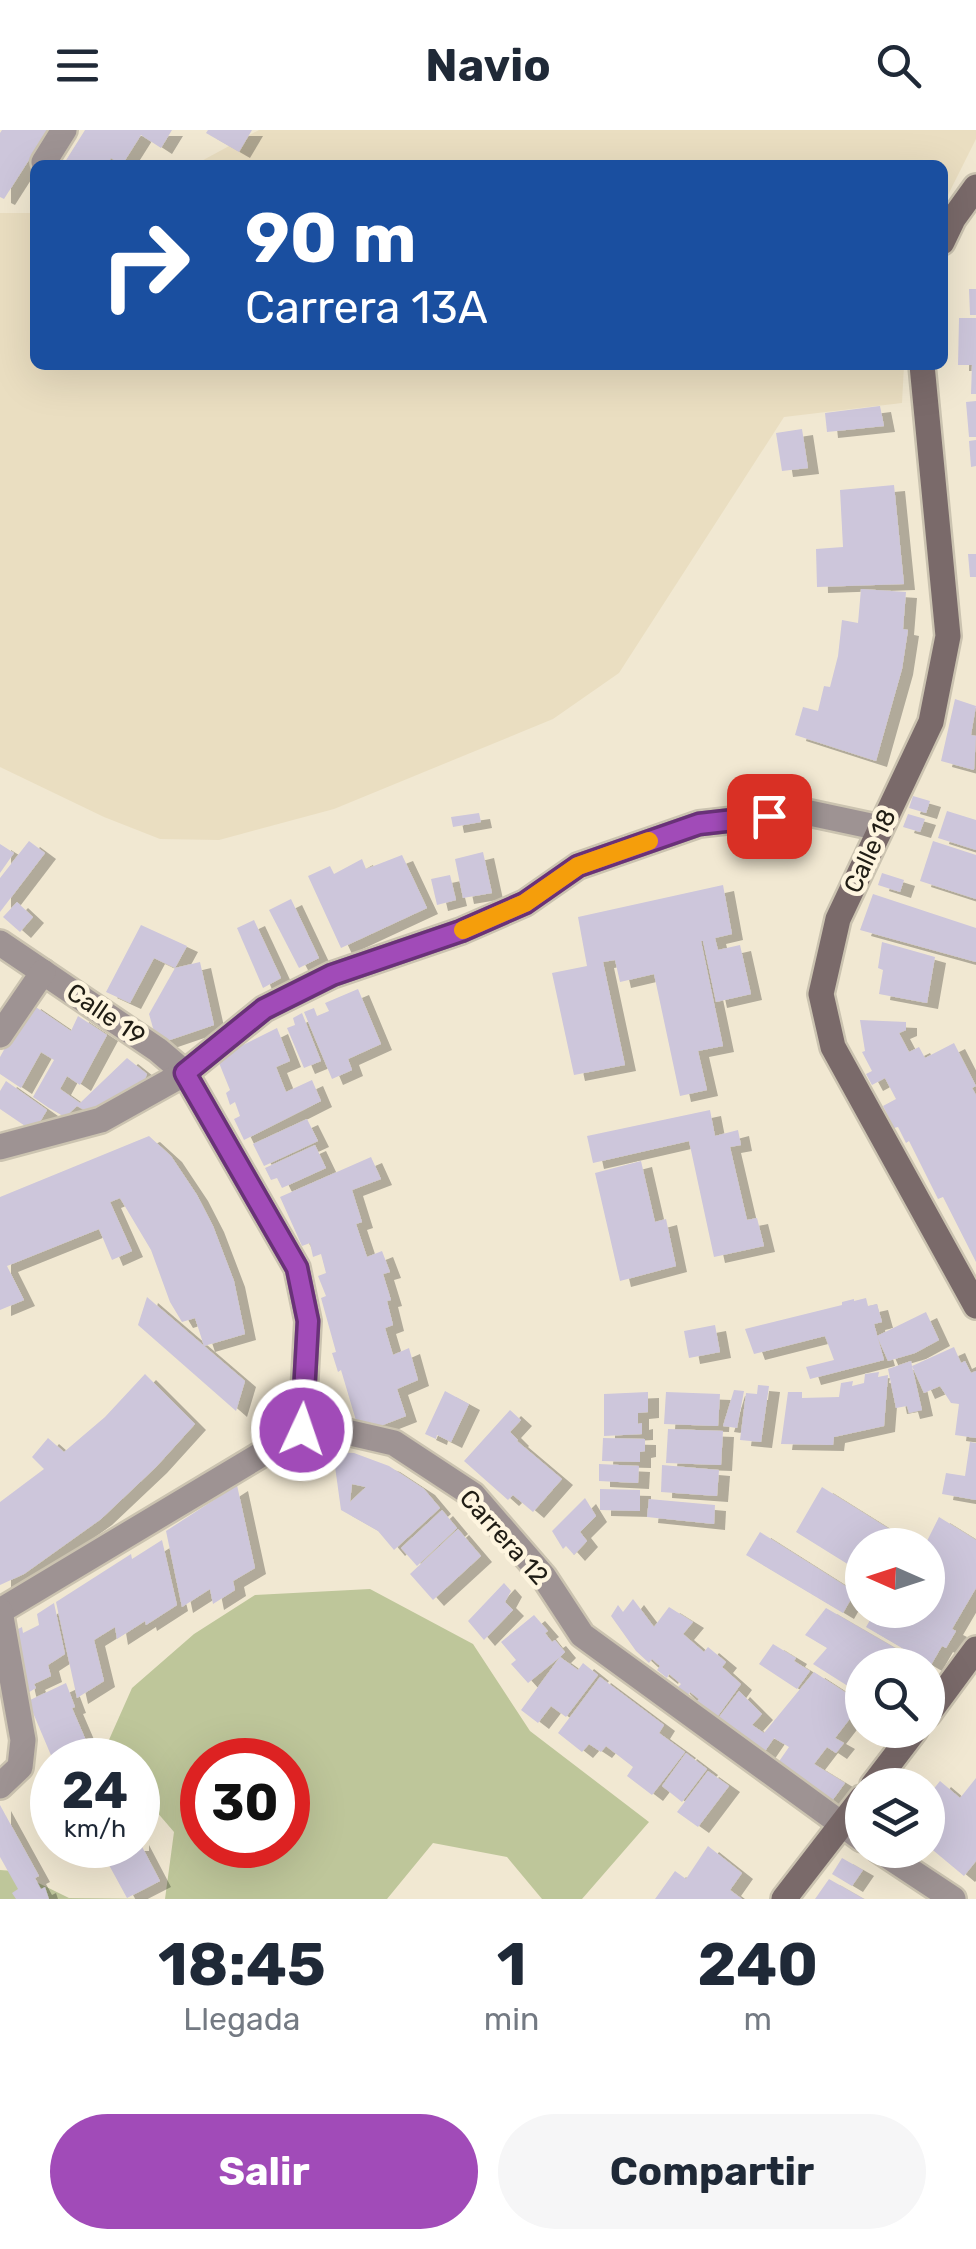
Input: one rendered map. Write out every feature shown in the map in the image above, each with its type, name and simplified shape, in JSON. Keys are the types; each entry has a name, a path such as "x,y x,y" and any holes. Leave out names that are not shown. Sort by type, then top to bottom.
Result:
{"main road":[{"path":"948,230 976,187"},
{"name":"Calle 18","path":"922,370 948,636 932,722 838,918 821,994 833,1047 976,1306"},
{"path":"945,1691 976,1649"},
{"path":"886,1768 901,1748"},
{"path":"784,1899 845,1839"}],"street":[{"path":"45,160 64,130"},
{"path":"0,1146 100,1120 185,1073 264,1009 332,975 461,931 525,903 578,866 699,824 804,812 880,828"},
{"name":"Calle 19","path":"0,943 158,1050 185,1073 297,1268 308,1321 302,1430"},
{"path":"0,1035 43,972"},
{"name":"Carrera 12","path":"302,1430 330,1428 394,1443 473,1495 544,1577 582,1635 845,1827"},
{"path":"0,1786 20,1768 23,1740 0,1612 302,1430"},
{"path":"907,1868 954,1899"}],"shaded area":[{"path":"259,130 976,130 976,139 948,195 948,160 203,160"},
{"path":"0,213 30,213 30,370 904,370 902,403 784,417 619,673 553,719 334,809 219,840 160,839 0,767"}],"green space":[{"path":"370,1589 473,1644 530,1731 649,1822 582,1899 542,1899 507,1857 433,1843 387,1899 165,1899 174,1832 160,1816 160,1738 110,1738 132,1688 194,1634 255,1595"},
{"path":"0,1870 14,1871 69,1898 165,1899 0,1899"}],"building":[{"path":"2,130 48,130 4,199 0,197"},
{"path":"85,130 172,130 161,148 141,135 125,160 66,160"},
{"path":"252,130 239,152 206,133"},
{"path":"969,289 976,289 976,315 970,315"},
{"path":"959,318 976,318 976,394 971,394 972,365 958,365"},
{"path":"976,401 976,437 969,437 966,402"},
{"path":"880,406 884,426 827,432 825,413"},
{"path":"802,429 808,468 782,471 776,433"},
{"path":"976,440 976,466 971,467 969,441"},
{"path":"894,485 904,584 817,587 816,549 843,547 840,490"},
{"path":"968,554 976,554 976,577 970,577"},
{"path":"861,589 906,592 903,629 908,630 902,669 876,761 795,735 803,707 818,711 824,686 830,687 842,620 858,623"},
{"path":"955,699 976,706 971,735 976,736 974,770 941,761"},
{"path":"913,796 930,801 926,813 909,808"},
{"path":"947,811 976,820 976,850 938,838"},
{"path":"479,813 481,822 453,827 451,817"},
{"path":"908,814 925,819 920,832 903,827"},
{"path":"29,841 45,853 0,912 0,878"},
{"path":"933,841 976,855 976,899 920,881"},
{"path":"0,844 14,853 0,873"},
{"path":"483,852 492,893 463,898 455,859"},
{"path":"402,855 427,908 341,948 308,876 330,866 334,874 362,859 366,869"},
{"path":"882,873 904,880 900,892 878,885"},
{"path":"450,875 456,900 437,905 431,879"},
{"path":"723,885 732,934 715,938 718,950 740,945 751,994 716,1002 701,941 723,1046 698,1051 707,1090 680,1096 654,974 620,982 615,960 603,962 625,1065 574,1075 552,973 587,966 578,917"},
{"path":"873,894 976,928 976,962 860,930"},
{"path":"291,899 319,958 299,968 269,910"},
{"path":"17,902 33,917 20,932 3,917"},
{"path":"254,920 281,978 263,988 237,928"},
{"path":"141,925 187,946 175,968 154,958 130,1003 106,992"},
{"path":"882,942 935,957 927,1003 879,994"},
{"path":"200,962 214,1025 164,1042 155,1035 149,1014 175,968"},
{"path":"358,989 381,1044 348,1059 352,1070 332,1079 304,1012 314,1008 317,1016 329,1011 325,1003"},
{"path":"30,1003 71,1031 78,1016 107,1035 80,1085 67,1076 60,1089 80,1103 127,1058 147,1074 145,1079 88,1112 77,1106 65,1117 49,1108 33,1097 54,1060 41,1052 21,1088 0,1074 0,1057"},
{"path":"302,1013 321,1061 304,1068 287,1028 295,1025 293,1018"},
{"path":"860,1020 906,1022 906,1030 899,1033 909,1052 919,1047 925,1058 954,1043 976,1086 972,1088 976,1095 976,1262 943,1197 938,1199 909,1141 906,1143 898,1127 894,1128 883,1106 896,1099 885,1078 872,1085 866,1074 872,1071 862,1052 865,1051"},
{"path":"277,1028 290,1061 276,1067 286,1092 312,1080 321,1101 244,1140 234,1119 240,1116 235,1102 230,1105 226,1093 230,1090 217,1058"},
{"path":"6,1081 47,1110 34,1132 0,1109 0,1091"},
{"path":"710,1110 715,1136 738,1130 741,1145 730,1147 747,1220 757,1218 764,1246 714,1257 689,1141 593,1163 587,1136"},
{"path":"307,1119 318,1141 264,1166 253,1144"},
{"path":"149,1136 171,1156 213,1226 234,1281 245,1334 204,1346 195,1318 182,1322 170,1302 151,1250 120,1198 110,1202 132,1251 112,1260 99,1229 7,1266 24,1300 0,1310 0,1197"},
{"path":"315,1145 326,1168 282,1188 277,1178 271,1180 265,1168"},
{"path":"371,1157 381,1179 352,1190 362,1222 356,1224 367,1257 382,1251 390,1272 383,1274 393,1325 385,1328 393,1355 409,1348 418,1380 397,1389 406,1416 360,1434 332,1353 336,1352 321,1298 326,1296 318,1276 326,1273 321,1254 313,1257 310,1243 302,1246 280,1197"},
{"path":"641,1161 655,1222 666,1219 676,1266 620,1281 595,1173"},
{"path":"147,1297 245,1381 236,1411 138,1325"},
{"path":"866,1298 868,1306 877,1304 882,1322 874,1324 884,1360 810,1379 806,1367 834,1360 825,1336 754,1354 745,1329"},
{"path":"926,1312 939,1340 888,1361 877,1336"},
{"path":"715,1325 720,1352 689,1358 684,1331"},
{"path":"954,1347 961,1363 965,1361 971,1373 976,1371 976,1438 955,1435 959,1404 951,1403 940,1386 924,1393 912,1366"},
{"path":"911,1361 922,1410 909,1413 907,1406 896,1408 888,1369"},
{"path":"879,1372 878,1377 888,1375 884,1426 834,1437 833,1445 781,1444 788,1392 802,1392 802,1398 839,1397 841,1383 864,1383 865,1374"},
{"path":"145,1374 195,1424 101,1519 24,1574 0,1585 0,1502 44,1469 32,1457 48,1438 64,1452 105,1417"},
{"path":"758,1385 769,1386 761,1442 740,1440 746,1393 757,1394"},
{"path":"734,1390 744,1391 737,1428 723,1426"},
{"path":"445,1391 469,1404 451,1442 425,1434"},
{"path":"648,1392 648,1412 638,1413 642,1434 604,1436 604,1394"},
{"path":"666,1392 720,1394 718,1426 664,1424"},
{"path":"510,1410 521,1420 510,1432 562,1479 533,1512 513,1495 508,1500 464,1461"},
{"path":"668,1429 723,1431 721,1465 666,1463"},
{"path":"603,1438 645,1439 640,1462 602,1461"},
{"path":"970,1442 976,1443 976,1500 942,1494 946,1473 965,1476"},
{"path":"333,1452 354,1453 389,1466 424,1489 440,1508 394,1550 378,1531 341,1510","holes":["352,1484 366,1487 350,1502"]},
{"path":"599,1464 639,1466 638,1483 599,1481"},
{"path":"662,1465 719,1470 717,1496 661,1492"},
{"path":"237,1485 255,1568 233,1581 235,1590 213,1604 210,1589 182,1607 166,1531"},
{"path":"822,1487 888,1528 845,1528 845,1562 796,1532"},
{"path":"600,1489 640,1490 640,1511 600,1510"},
{"path":"585,1498 596,1516 580,1532 587,1541 574,1555 566,1546 563,1549 552,1531"},
{"path":"649,1499 715,1505 714,1524 647,1517"},
{"path":"442,1510 457,1528 417,1566 401,1548"},
{"path":"939,1517 976,1540 976,1588 952,1629 956,1631 946,1648 902,1648 868,1628 945,1628 945,1528 934,1528"},
{"path":"458,1529 481,1556 433,1600 410,1574"},
{"path":"760,1532 845,1586 843,1613 746,1555"},
{"path":"162,1540 177,1605 117,1639 115,1627 94,1640 104,1681 77,1698 56,1602 131,1554 132,1559"},
{"path":"504,1583 511,1591 505,1602 513,1610 484,1640 468,1621"},
{"path":"633,1599 654,1627 669,1607 693,1622 683,1634 704,1652 708,1647 726,1662 722,1667 741,1684 715,1720 696,1703 699,1699 690,1692 687,1696 678,1687 681,1684 669,1674 667,1678 652,1659 649,1663 636,1651 611,1616 618,1605 623,1612"},
{"path":"54,1603 65,1654 48,1665 51,1676 34,1684 36,1688 26,1694 12,1632 22,1627 23,1633 39,1625 37,1614"},
{"path":"826,1608 845,1619 845,1628 861,1628 895,1648 845,1648 845,1684 813,1664 827,1648 805,1635"},
{"path":"534,1615 552,1642 555,1640 565,1652 528,1683 511,1664 516,1660 501,1642"},
{"path":"773,1644 810,1671 797,1689 759,1664"},
{"path":"560,1657 578,1670 583,1663 598,1675 566,1717 551,1706 538,1723 521,1710"},
{"path":"814,1672 845,1692 845,1725 835,1738 844,1743 836,1753 827,1747 814,1764 845,1783 829,1805 773,1770 789,1747 774,1738 761,1757 716,1721 739,1691 762,1714 752,1725 764,1733"},
{"path":"600,1677 664,1725 659,1733 685,1752 652,1795 627,1776 633,1767 606,1746 601,1752 589,1744 582,1752 558,1733"},
{"path":"66,1683 85,1738 44,1738 28,1701"},
{"path":"686,1753 707,1769 682,1802 662,1786"},
{"path":"708,1771 729,1786 698,1827 677,1812"},
{"path":"976,1778 976,1861 964,1876 945,1860 945,1785 960,1798"},
{"path":"0,1805 49,1899 16,1899 12,1893 18,1889 0,1857"},
{"path":"708,1846 742,1873 730,1890 742,1899 655,1899 675,1871 686,1879"},
{"path":"842,1858 845,1868 863,1870 852,1886 832,1874"},
{"path":"111,1868 153,1868 160,1881 127,1898"},
{"path":"829,1879 864,1899 815,1899"}],"slow traffic":[{"path":"463,930 525,903 578,866 649,841"}],"route":[{"path":"302,1430 308,1321 297,1268 185,1073 264,1009 332,975 461,931 525,903 578,866 699,824 769,816"}]}
